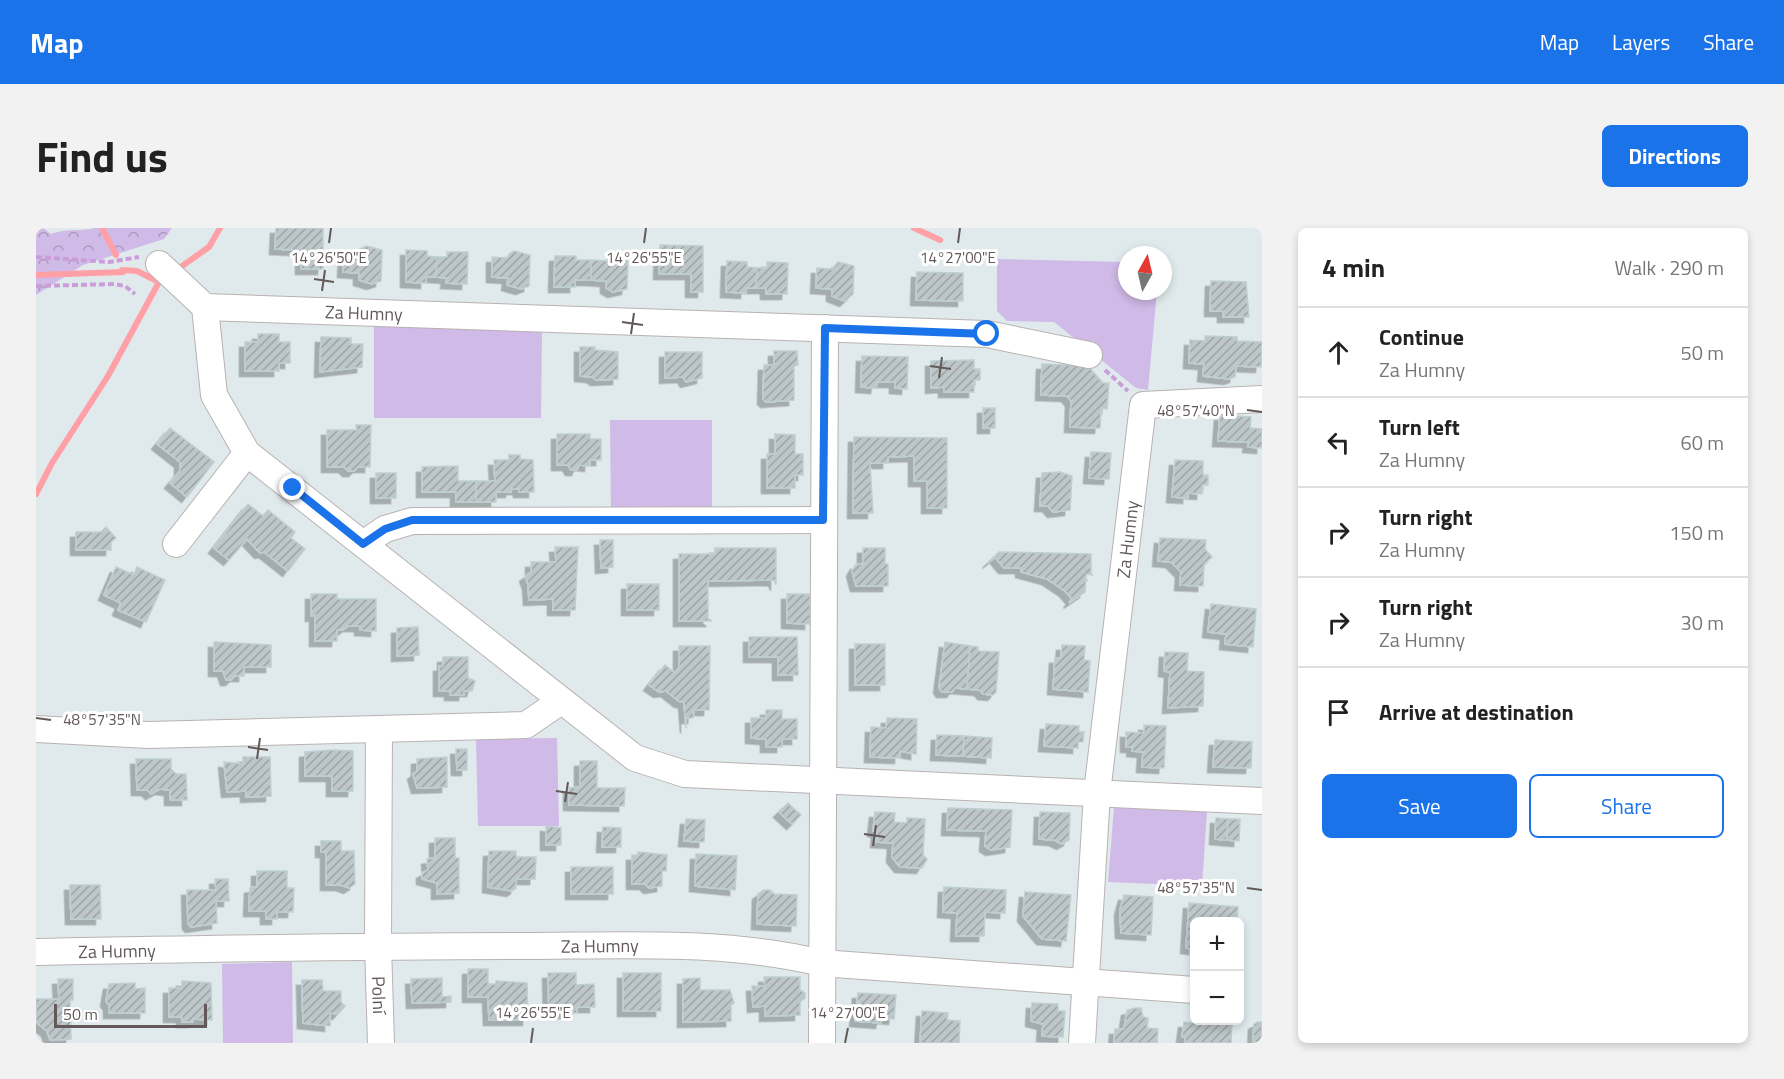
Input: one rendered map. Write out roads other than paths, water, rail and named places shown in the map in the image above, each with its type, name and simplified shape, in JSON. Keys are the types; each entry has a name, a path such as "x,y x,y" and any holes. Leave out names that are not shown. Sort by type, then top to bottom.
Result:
{"street":[{"path":"153,259 205,308 214,395 247,453 635,758 666,770 685,774 1262,801"},
{"name":"Za Humny","path":"205,308 987,334 1089,355"},
{"path":"822,1043 825,328"},
{"name":"Za Humny","path":"1082,1043 1097,793 1143,405 1262,399"},
{"path":"176,544 247,453"},
{"path":"363,544 385,529 412,520 823,520"},
{"path":"36,729 149,735 526,725 561,701"},
{"path":"378,946 379,729"},
{"name":"Za Humny","path":"36,952 378,946 677,945 782,953 821,963 1190,990"},
{"name":"Polní","path":"378,946 381,1043"}],"waterway":[{"path":"102,228 116,255"},
{"path":"175,271 209,247 220,228"},
{"path":"914,228 940,240"},
{"path":"122,270 137,271 159,282 162,280"},
{"path":"36,275 123,272"},
{"path":"36,494 52,463 108,376 159,282"}]}
